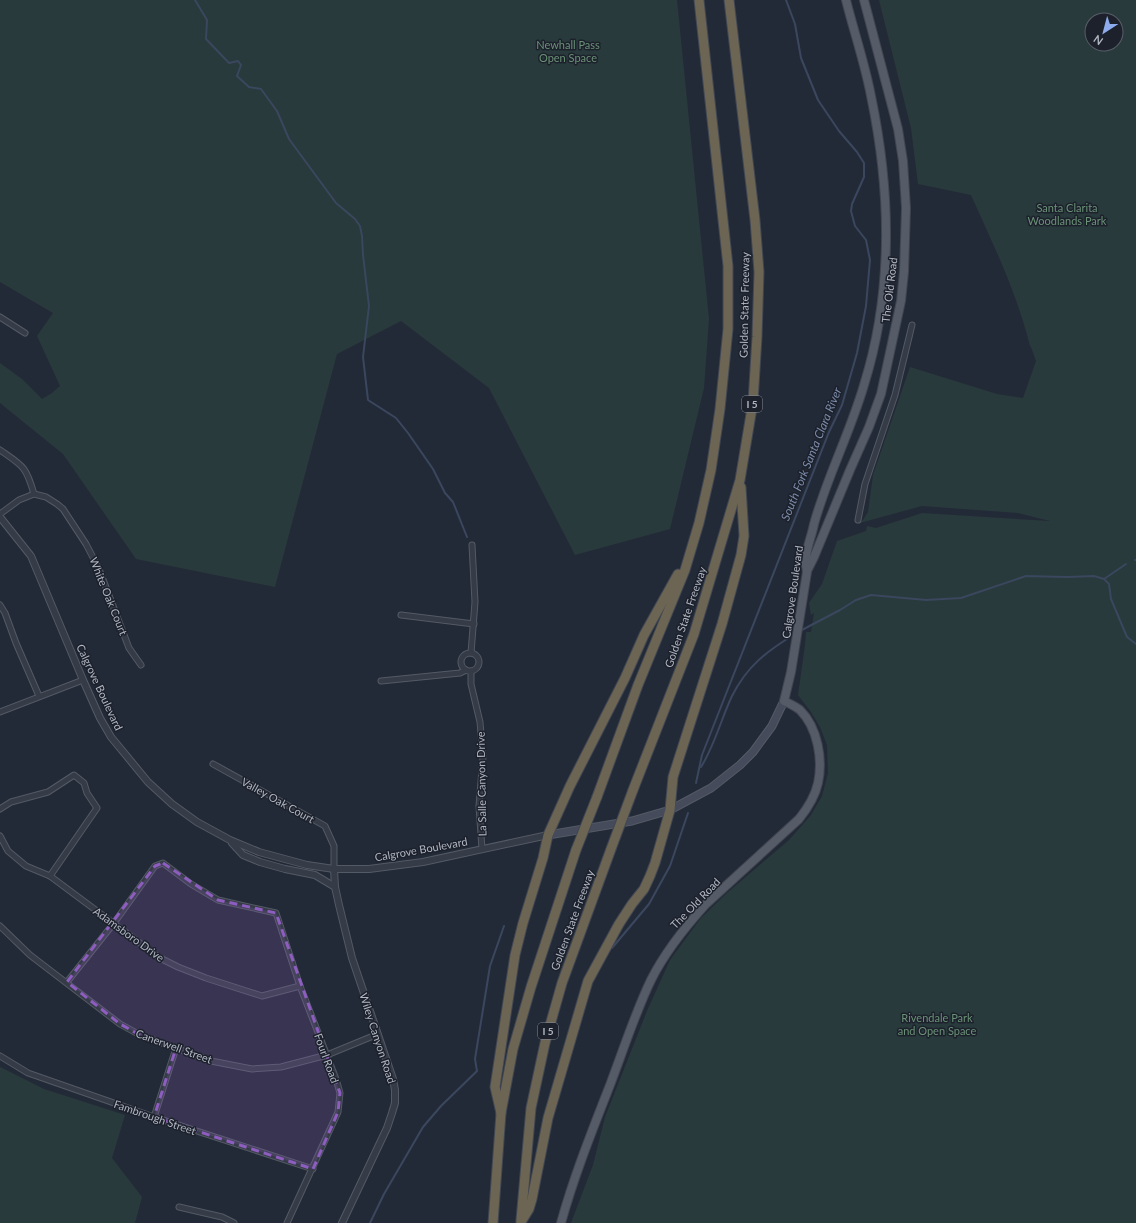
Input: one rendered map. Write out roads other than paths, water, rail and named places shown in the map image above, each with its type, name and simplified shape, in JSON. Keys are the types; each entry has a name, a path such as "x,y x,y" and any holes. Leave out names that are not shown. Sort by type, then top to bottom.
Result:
{"highway":[{"name":"Golden State Freeway","path":"493,1223 501,1113 513,1049 531,987 576,850 638,685 685,570 699,523 711,470 720,409 728,329 728,266 699,0"},
{"name":"Golden State Freeway","path":"521,1223 532,1108 544,1043 562,983 611,849 694,634 740,480 753,402 759,272 754,212 729,0"},
{"path":"521,1223 529,1209 532,1199 548,1118 588,981 619,924 644,889 650,876 670,810 673,777 722,624 741,556 744,536 740,480"},
{"path":"501,1113 495,1087 515,955 543,858 548,835 570,786 625,678 644,635 691,550"}],"main road":[{"name":"The Old Road","path":"817,514 830,474 864,386 874,348 883,298 886,270 886,209 882,159 871,96 846,0"},
{"name":"The Old Road","path":"807,572 869,427 880,394 901,301 906,208 903,161 898,129 864,0"},
{"name":"Calgrove Boulevard","path":"548,835 632,821 670,810 711,788 740,765 753,752 772,726 784,701 807,572 806,557 817,514"},
{"name":"The Old Road","path":"561,1223 572,1185 582,1158 641,1004 658,967 676,939 694,917 799,819 808,808 818,785 820,759 817,743 810,725 804,715 794,706 784,701"}],"street":[{"path":"0,317 25,333"},
{"path":"858,520 865,484 895,395 912,325"},
{"path":"0,450 25,469 34,494 19,500 0,514"},
{"name":"White Oak Court","path":"34,494 46,497 58,504 63,509 86,544 100,569 130,648 141,664"},
{"name":"Calgrove Boulevard","path":"0,517 31,556 83,680 100,718 111,737 148,782 172,804 197,822 230,840 259,852 308,865 334,869 369,869 423,862 548,835"},
{"path":"471,654 475,596 472,545"},
{"path":"0,605 5,613 39,696"},
{"path":"401,615 474,624"},
{"path":"381,681 460,673 476,669 479,663 477,657 471,654 465,655 463,658 462,665 468,670"},
{"name":"La Salle Canyon Drive","path":"468,670 480,722 483,757 479,806 482,849"},
{"path":"0,712 83,680"},
{"name":"Valley Oak Court","path":"213,764 326,826 334,846 334,869"},
{"path":"0,809 11,802 48,792 74,775 84,783 87,793 97,808 50,876"},
{"name":"Adamsboro Drive","path":"0,836 8,851 26,866 50,876 160,958 206,978 262,996 300,986"},
{"path":"230,840 243,855 260,862 314,875 335,887"},
{"name":"Fourl Road","path":"114,923 155,866 163,862 191,884 218,900 276,913 300,986 340,1093 338,1112 287,1223"},
{"name":"Wiley Canyon Road","path":"334,869 335,887 358,978 393,1079 395,1090 395,1103 387,1128 342,1223"},
{"path":"67,982 114,923"},
{"name":"Canerwell Street","path":"0,926 30,955 120,1024 140,1035 210,1060 252,1069 281,1067 327,1055 378,1034"},
{"path":"154,1117 176,1048"},
{"name":"Fambrough Street","path":"0,1056 28,1073 154,1117 313,1169"},
{"path":"179,1207 222,1217 234,1223"}],"waterway":[{"path":"195,0 207,20 206,39 229,63 238,61 241,65 237,76 249,87 261,89 277,111 289,139 336,203 355,219 360,226 369,306 363,357 368,400 396,418 408,433 433,469 445,493 453,502 467,537"},
{"name":"South Fork Santa Clara River","path":"696,783 702,755 829,432 842,405 857,353 866,306 870,260 866,240 855,226 851,211 852,204 864,177 864,163 857,152 839,131 818,100 801,58 795,24 786,0"},
{"path":"1104,579 1126,564"},
{"path":"800,631 856,600 871,595 926,600 961,598 1026,576 1094,576 1104,579 1109,584 1111,599 1127,637 1136,644"},
{"path":"701,767 710,750 732,696 744,676 767,653 795,634"},
{"name":"South Fork Santa Clara River","path":"612,948 649,904 670,866 688,813"},
{"path":"370,1223 384,1194 423,1127 441,1106 477,1071 475,1059 490,966 504,926"}],"park label":[{"name":"Newhall Pass Open Space","path":"568,50"},
{"name":"Santa Clarita Woodlands Park","path":"1067,213"},
{"name":"Rivendale Park and Open Space","path":"937,1023"}]}
